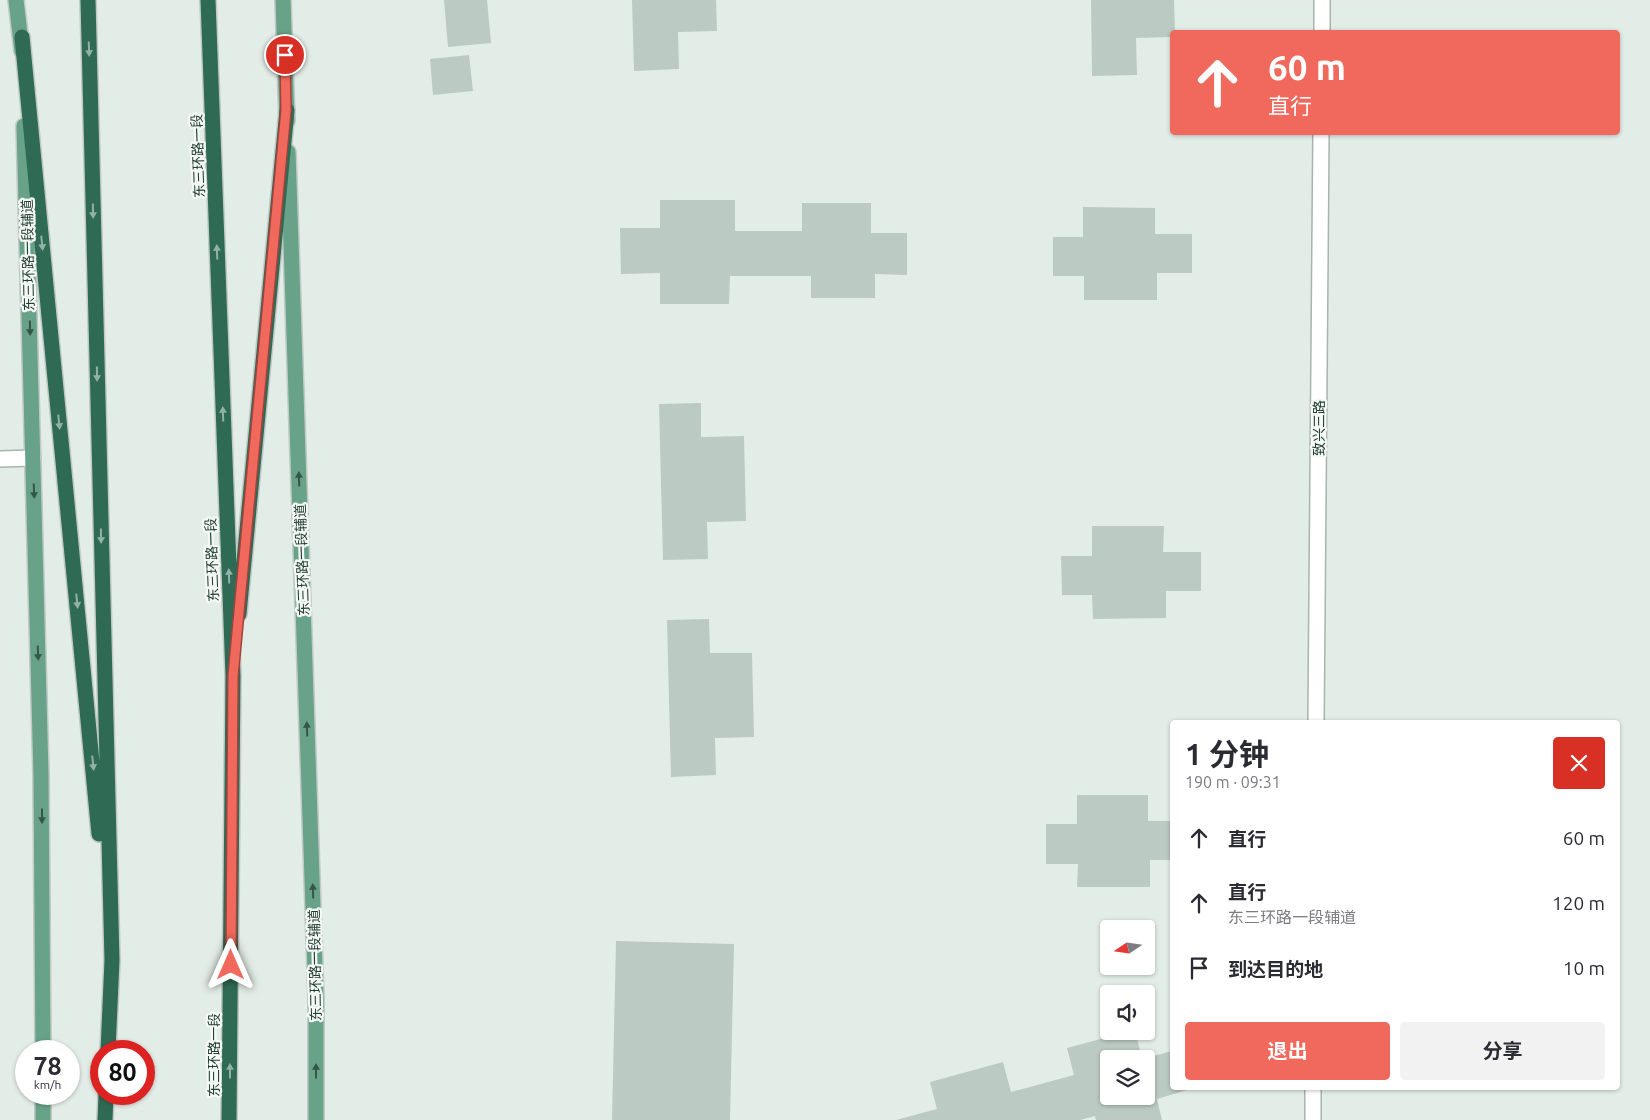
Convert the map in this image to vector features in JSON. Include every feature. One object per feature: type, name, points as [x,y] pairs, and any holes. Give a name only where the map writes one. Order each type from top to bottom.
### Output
[{"type":"highway","points":[[88,0],[112,960],[108,1040]]},
{"type":"highway","name":"东三环路一段","points":[[208,0],[233,676],[230,1120]]},
{"type":"highway","points":[[22,37],[112,960]]},
{"type":"highway","points":[[233,676],[286,110]]},
{"type":"highway","points":[[105,1120],[106,1105]]},
{"type":"main road","name":"东三环路一段辅道","points":[[16,0],[22,37],[33,458],[41,775],[43,1040]]},
{"type":"main road","name":"东三环路一段辅道","points":[[283,0],[316,989],[316,1120]]},
{"type":"main road","points":[[43,1105],[43,1120]]},
{"type":"street","points":[[1322,0],[1322,30]]},
{"type":"street","name":"致兴三路","points":[[1316,720],[1321,135]]},
{"type":"street","points":[[0,459],[33,458]]},
{"type":"street","points":[[1313,1090],[1313,1120]]},
{"type":"building","points":[[444,0],[487,0],[491,43],[448,47]]},
{"type":"building","points":[[632,0],[716,0],[717,31],[678,32],[679,69],[634,71]]},
{"type":"building","points":[[1091,0],[1174,0],[1175,30],[1170,30],[1170,37],[1136,38],[1137,75],[1092,76]]},
{"type":"building","points":[[469,55],[473,91],[433,95],[430,59]]},
{"type":"building","points":[[660,200],[735,200],[735,231],[802,231],[802,203],[871,203],[871,233],[907,233],[907,275],[875,274],[875,298],[811,298],[811,276],[730,276],[729,304],[660,304],[660,273],[621,274],[620,228],[660,228]]},
{"type":"building","points":[[1083,207],[1155,208],[1155,234],[1192,234],[1192,273],[1157,273],[1157,300],[1084,300],[1084,276],[1053,276],[1053,237],[1083,237]]},
{"type":"building","points":[[701,403],[701,437],[744,436],[746,521],[707,522],[708,559],[663,560],[659,404]]},
{"type":"building","points":[[1092,526],[1164,526],[1163,552],[1201,552],[1201,591],[1166,591],[1166,618],[1093,619],[1092,595],[1062,595],[1061,556],[1092,556]]},
{"type":"building","points":[[709,619],[710,653],[752,653],[754,737],[715,738],[716,775],[671,777],[667,620]]},
{"type":"building","points":[[1077,795],[1148,795],[1148,821],[1170,821],[1170,860],[1150,860],[1150,887],[1077,887],[1078,864],[1046,864],[1046,824],[1077,824]]},
{"type":"building","points":[[616,941],[734,944],[730,1120],[612,1120]]},
{"type":"building","points":[[1100,1039],[1137,1040],[1140,1050],[1100,1050],[1100,1105],[1155,1105],[1155,1056],[1170,1052],[1170,1090],[1187,1090],[1157,1099],[1162,1120],[1096,1120],[1095,1116],[1080,1120],[896,1120],[937,1109],[930,1082],[1003,1062],[1011,1092],[1074,1075],[1067,1048]]},
{"type":"route","points":[[231,965],[233,676],[286,110],[285,55]]}]
